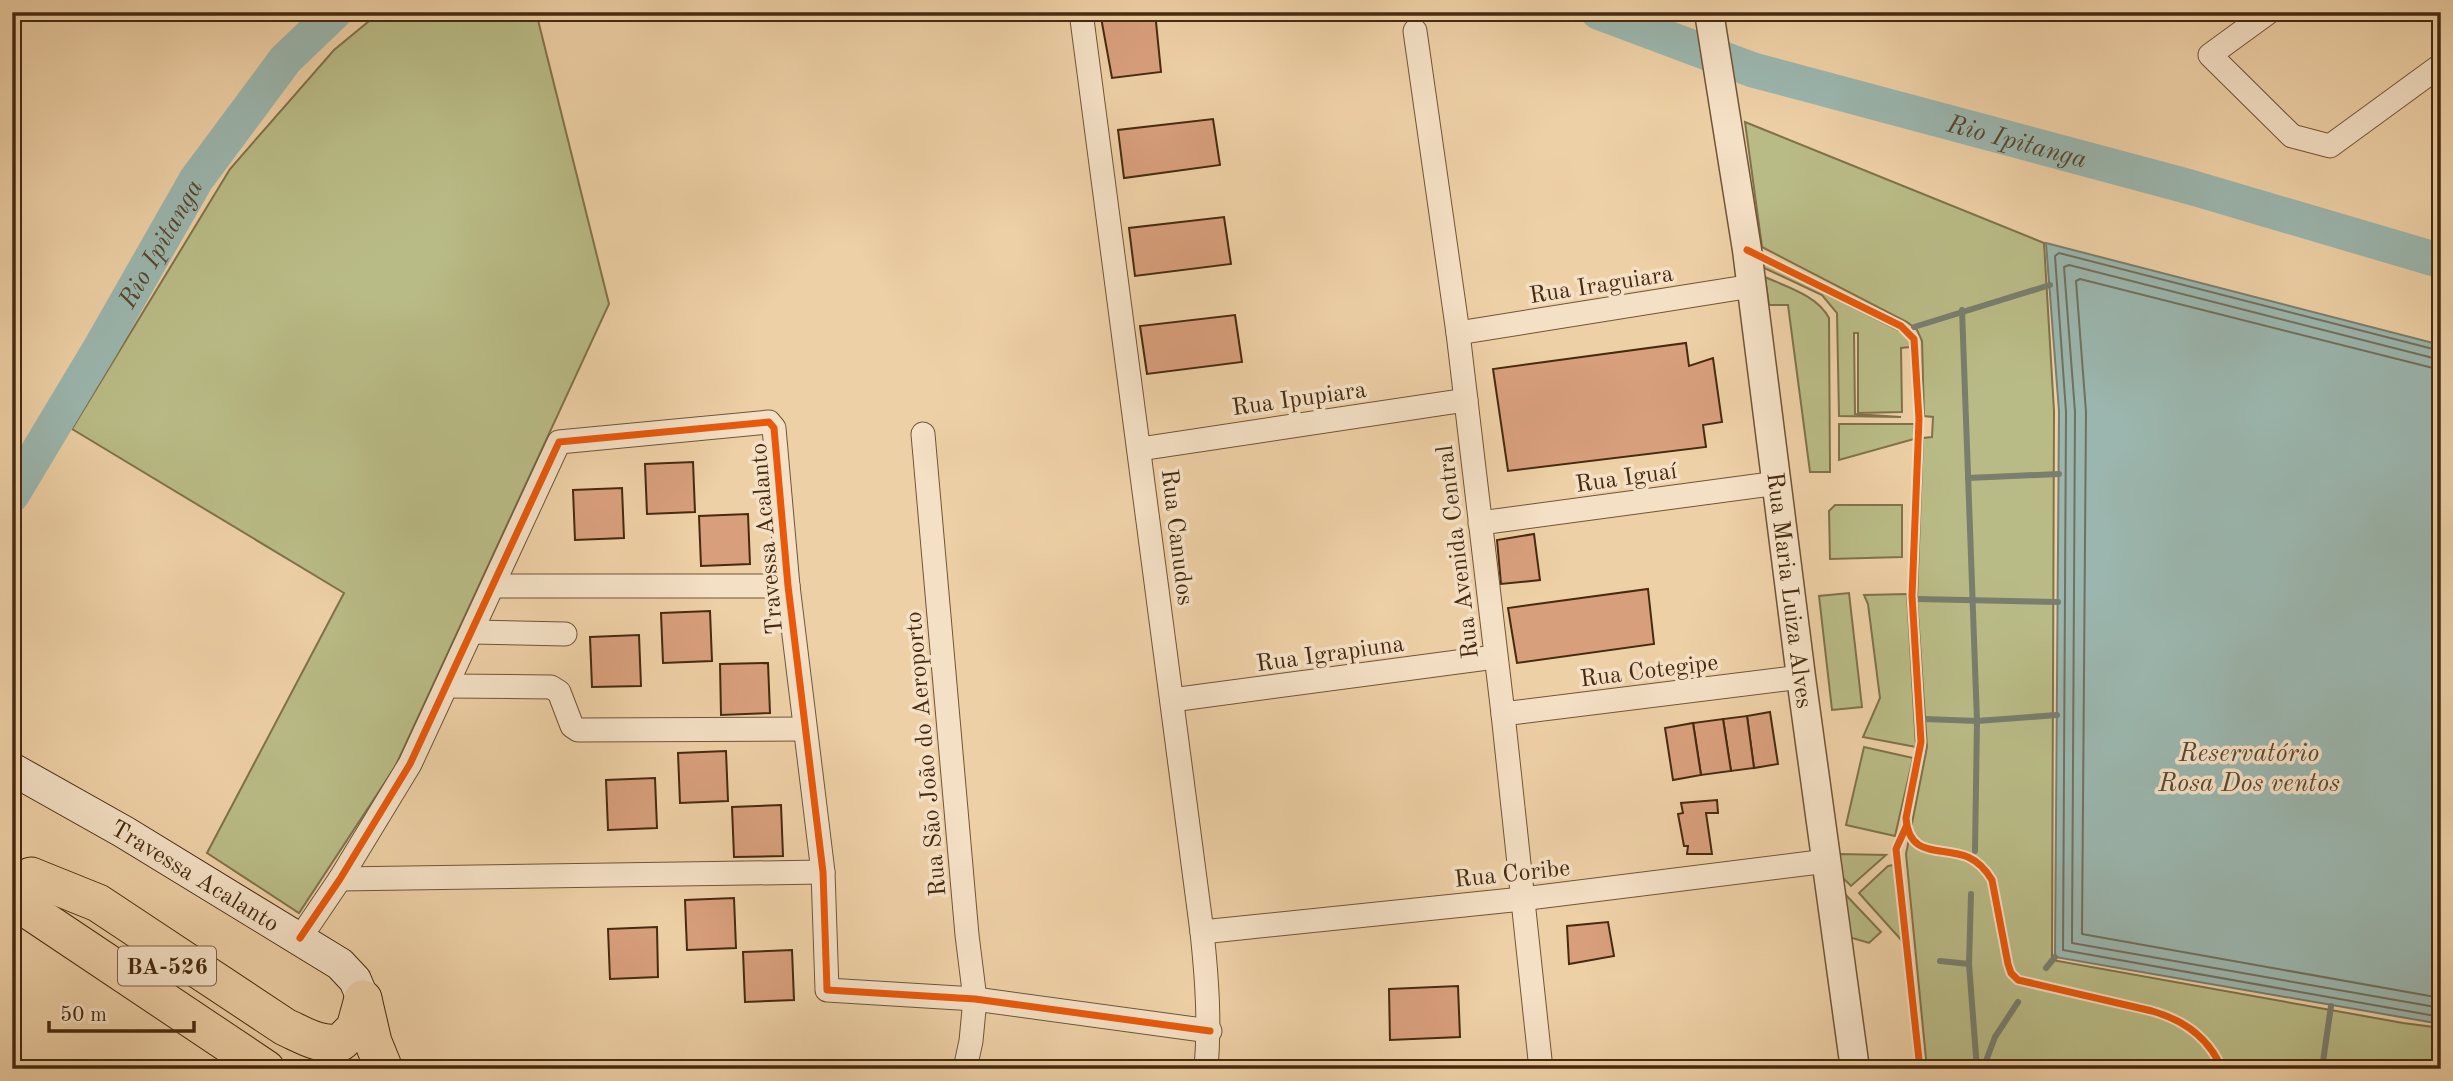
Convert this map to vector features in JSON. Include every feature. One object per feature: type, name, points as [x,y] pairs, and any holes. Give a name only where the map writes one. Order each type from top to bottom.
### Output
[{"type":"highway","points":[[19,879],[98,903],[285,1027],[310,1038],[325,1043],[341,1042],[355,1028],[363,999]]},
{"type":"highway","name":"BA-526","points":[[19,879],[266,1069]]},
{"type":"highway","name":"BA-526","points":[[19,879],[321,1069]]},
{"type":"highway","points":[[363,999],[373,1042],[384,1069]]},
{"type":"main road","name":"Travessa Acalanto","points":[[12,769],[124,832],[300,938],[349,971],[363,999]]},
{"type":"street","name":"Rua Canudos","points":[[1081,12],[1209,990],[1210,1031],[1206,1069]]},
{"type":"street","name":"Rua Maria Luiza Alves","points":[[1709,12],[1752,286],[1801,677],[1855,1069]]},
{"type":"street","points":[[2269,12],[2210,55],[2292,136],[2330,146],[2441,65]]},
{"type":"street","name":"Rua Avenida Central","points":[[1415,31],[1458,333],[1541,1069]]},
{"type":"street","name":"Rua Iraguiara","points":[[1458,333],[1752,286]]},
{"type":"street","name":"Rua Ipupiara","points":[[1140,449],[1466,400]]},
{"type":"street","name":"Travessa Acalanto","points":[[300,938],[340,879],[410,764],[559,442],[769,422],[774,428],[788,586],[822,872],[827,989],[975,999]]},
{"type":"street","name":"Rua São João do Aeroporto","points":[[923,434],[967,935],[975,999],[965,1069]]},
{"type":"street","name":"Rua Iguaí","points":[[1480,523],[1778,483]]},
{"type":"street","name":"Travessa Acalanto","points":[[494,586],[788,586]]},
{"type":"street","points":[[472,632],[565,634]]},
{"type":"street","name":"Rua Igrapiuna","points":[[1172,700],[1495,657]]},
{"type":"street","name":"Rua Cotegipe","points":[[1503,714],[1801,677]]},
{"type":"street","points":[[448,685],[551,687],[559,692],[572,726],[578,730],[805,729]]},
{"type":"street","name":"Rua Coribe","points":[[1202,932],[1522,899],[1827,861]]},
{"type":"street","points":[[340,879],[822,872]]},
{"type":"street","points":[[975,999],[1210,1031]]},
{"type":"green space","points":[[380,12],[536,12],[609,304],[395,767],[299,913],[207,853],[344,593],[72,429],[230,169],[334,50]]},
{"type":"green space","points":[[1745,122],[2044,243],[2054,411],[2052,960],[2441,1028],[2441,1069],[1927,1069],[1906,854],[1927,747],[1917,599],[1923,438],[1932,437],[1933,417],[1924,416],[1922,341],[1917,330],[1907,322],[1762,247]]},
{"type":"green space","points":[[1761,261],[1906,334],[1910,347],[1901,348],[1902,412],[1858,413],[1858,333],[1854,333],[1855,414],[1901,417],[1839,416],[1837,313],[1822,295],[1762,267]]},
{"type":"green space","points":[[1765,277],[1810,298],[1829,318],[1830,472],[1810,472],[1788,305],[1769,305]]},
{"type":"green space","points":[[1839,424],[1914,424],[1914,439],[1839,460]]},
{"type":"green space","points":[[1835,505],[1902,505],[1902,557],[1830,559],[1829,511]]},
{"type":"green space","points":[[1849,593],[1862,707],[1832,710],[1819,596]]},
{"type":"green space","points":[[1907,594],[1916,747],[1863,737],[1880,698],[1868,604],[1864,595]]},
{"type":"green space","points":[[1864,747],[1913,758],[1895,836],[1846,825]]},
{"type":"green space","points":[[1839,854],[1886,855],[1851,886],[1841,876]]},
{"type":"green space","points":[[1894,865],[1903,942],[1859,893],[1888,866]]},
{"type":"green space","points":[[1844,893],[1881,932],[1869,943],[1849,937]]},
{"type":"water","name":"Reservatório Rosa Dos ventos","points":[[2046,243],[2441,345],[2441,1024],[2055,957],[2059,411]]},
{"type":"building","points":[[1100,12],[1155,12],[1161,72],[1112,78]]},
{"type":"building","points":[[1213,119],[1220,165],[1124,178],[1118,130]]},
{"type":"building","points":[[1224,217],[1231,264],[1135,276],[1129,228]]},
{"type":"building","points":[[1235,315],[1242,362],[1147,374],[1140,326]]},
{"type":"building","points":[[1686,343],[1689,366],[1713,358],[1722,422],[1703,425],[1706,447],[1508,471],[1493,369]]},
{"type":"building","points":[[693,462],[695,512],[647,514],[645,464]]},
{"type":"building","points":[[622,488],[624,538],[575,540],[573,490]]},
{"type":"building","points":[[748,514],[750,564],[701,566],[699,516]]},
{"type":"building","points":[[1534,534],[1540,580],[1501,584],[1497,540]]},
{"type":"building","points":[[1648,589],[1654,644],[1517,663],[1508,608]]},
{"type":"building","points":[[710,611],[712,661],[663,663],[661,613]]},
{"type":"building","points":[[639,635],[641,686],[592,687],[590,637]]},
{"type":"building","points":[[768,663],[770,713],[721,715],[720,664]]},
{"type":"building","points":[[1770,712],[1778,764],[1754,768],[1747,716]]},
{"type":"building","points":[[1747,716],[1754,768],[1731,771],[1723,719]]},
{"type":"building","points":[[1723,719],[1731,771],[1701,775],[1693,723]]},
{"type":"building","points":[[1693,723],[1701,775],[1673,780],[1665,728]]},
{"type":"building","points":[[726,751],[728,801],[680,803],[678,753]]},
{"type":"building","points":[[655,778],[657,828],[608,830],[606,780]]},
{"type":"building","points":[[1717,800],[1718,813],[1706,813],[1712,854],[1687,854],[1688,846],[1684,846],[1678,814],[1683,813],[1681,803]]},
{"type":"building","points":[[781,805],[783,856],[734,857],[732,807]]},
{"type":"building","points":[[734,898],[736,948],[687,950],[685,900]]},
{"type":"building","points":[[1608,922],[1614,956],[1569,964],[1567,926]]},
{"type":"building","points":[[657,927],[658,977],[610,979],[608,929]]},
{"type":"building","points":[[792,950],[794,1000],[745,1002],[743,952]]},
{"type":"building","points":[[1458,986],[1460,1037],[1390,1040],[1389,989]]},
{"type":"waterway","name":"Rio Ipitanga","points":[[12,495],[196,180],[285,60],[335,12]]},
{"type":"waterway","name":"Rio Ipitanga","points":[[1598,12],[1753,70],[2190,187],[2441,261]]},
{"type":"waterway","points":[[1914,327],[2050,285]]},
{"type":"waterway","points":[[1962,310],[1977,721],[1975,851]]},
{"type":"waterway","points":[[1968,478],[2059,474]]},
{"type":"waterway","points":[[1917,599],[2058,602]]},
{"type":"waterway","points":[[1925,719],[1977,721],[2057,715]]},
{"type":"waterway","points":[[1971,894],[1969,964],[1977,1069]]},
{"type":"waterway","points":[[2046,968],[2055,957]]},
{"type":"waterway","points":[[1940,961],[1969,964]]},
{"type":"waterway","points":[[1983,1069],[1995,1037],[2018,1002]]},
{"type":"waterway","points":[[2322,1069],[2331,1006]]},
{"type":"cycle path","points":[[1747,250],[1901,326],[1914,339],[1919,419],[1912,596],[1921,742],[1906,818],[1913,840],[1928,849],[1968,857],[1987,873],[1992,880],[2008,964],[2011,973],[2018,980],[2164,1015],[2185,1025],[2203,1039],[2222,1069]]},
{"type":"cycle path","points":[[300,938],[340,879],[410,764],[559,442],[769,422],[774,428],[788,586],[823,872],[827,990],[975,999],[1210,1031]]},
{"type":"cycle path","points":[[1906,827],[1896,849],[1920,1069]]}]
